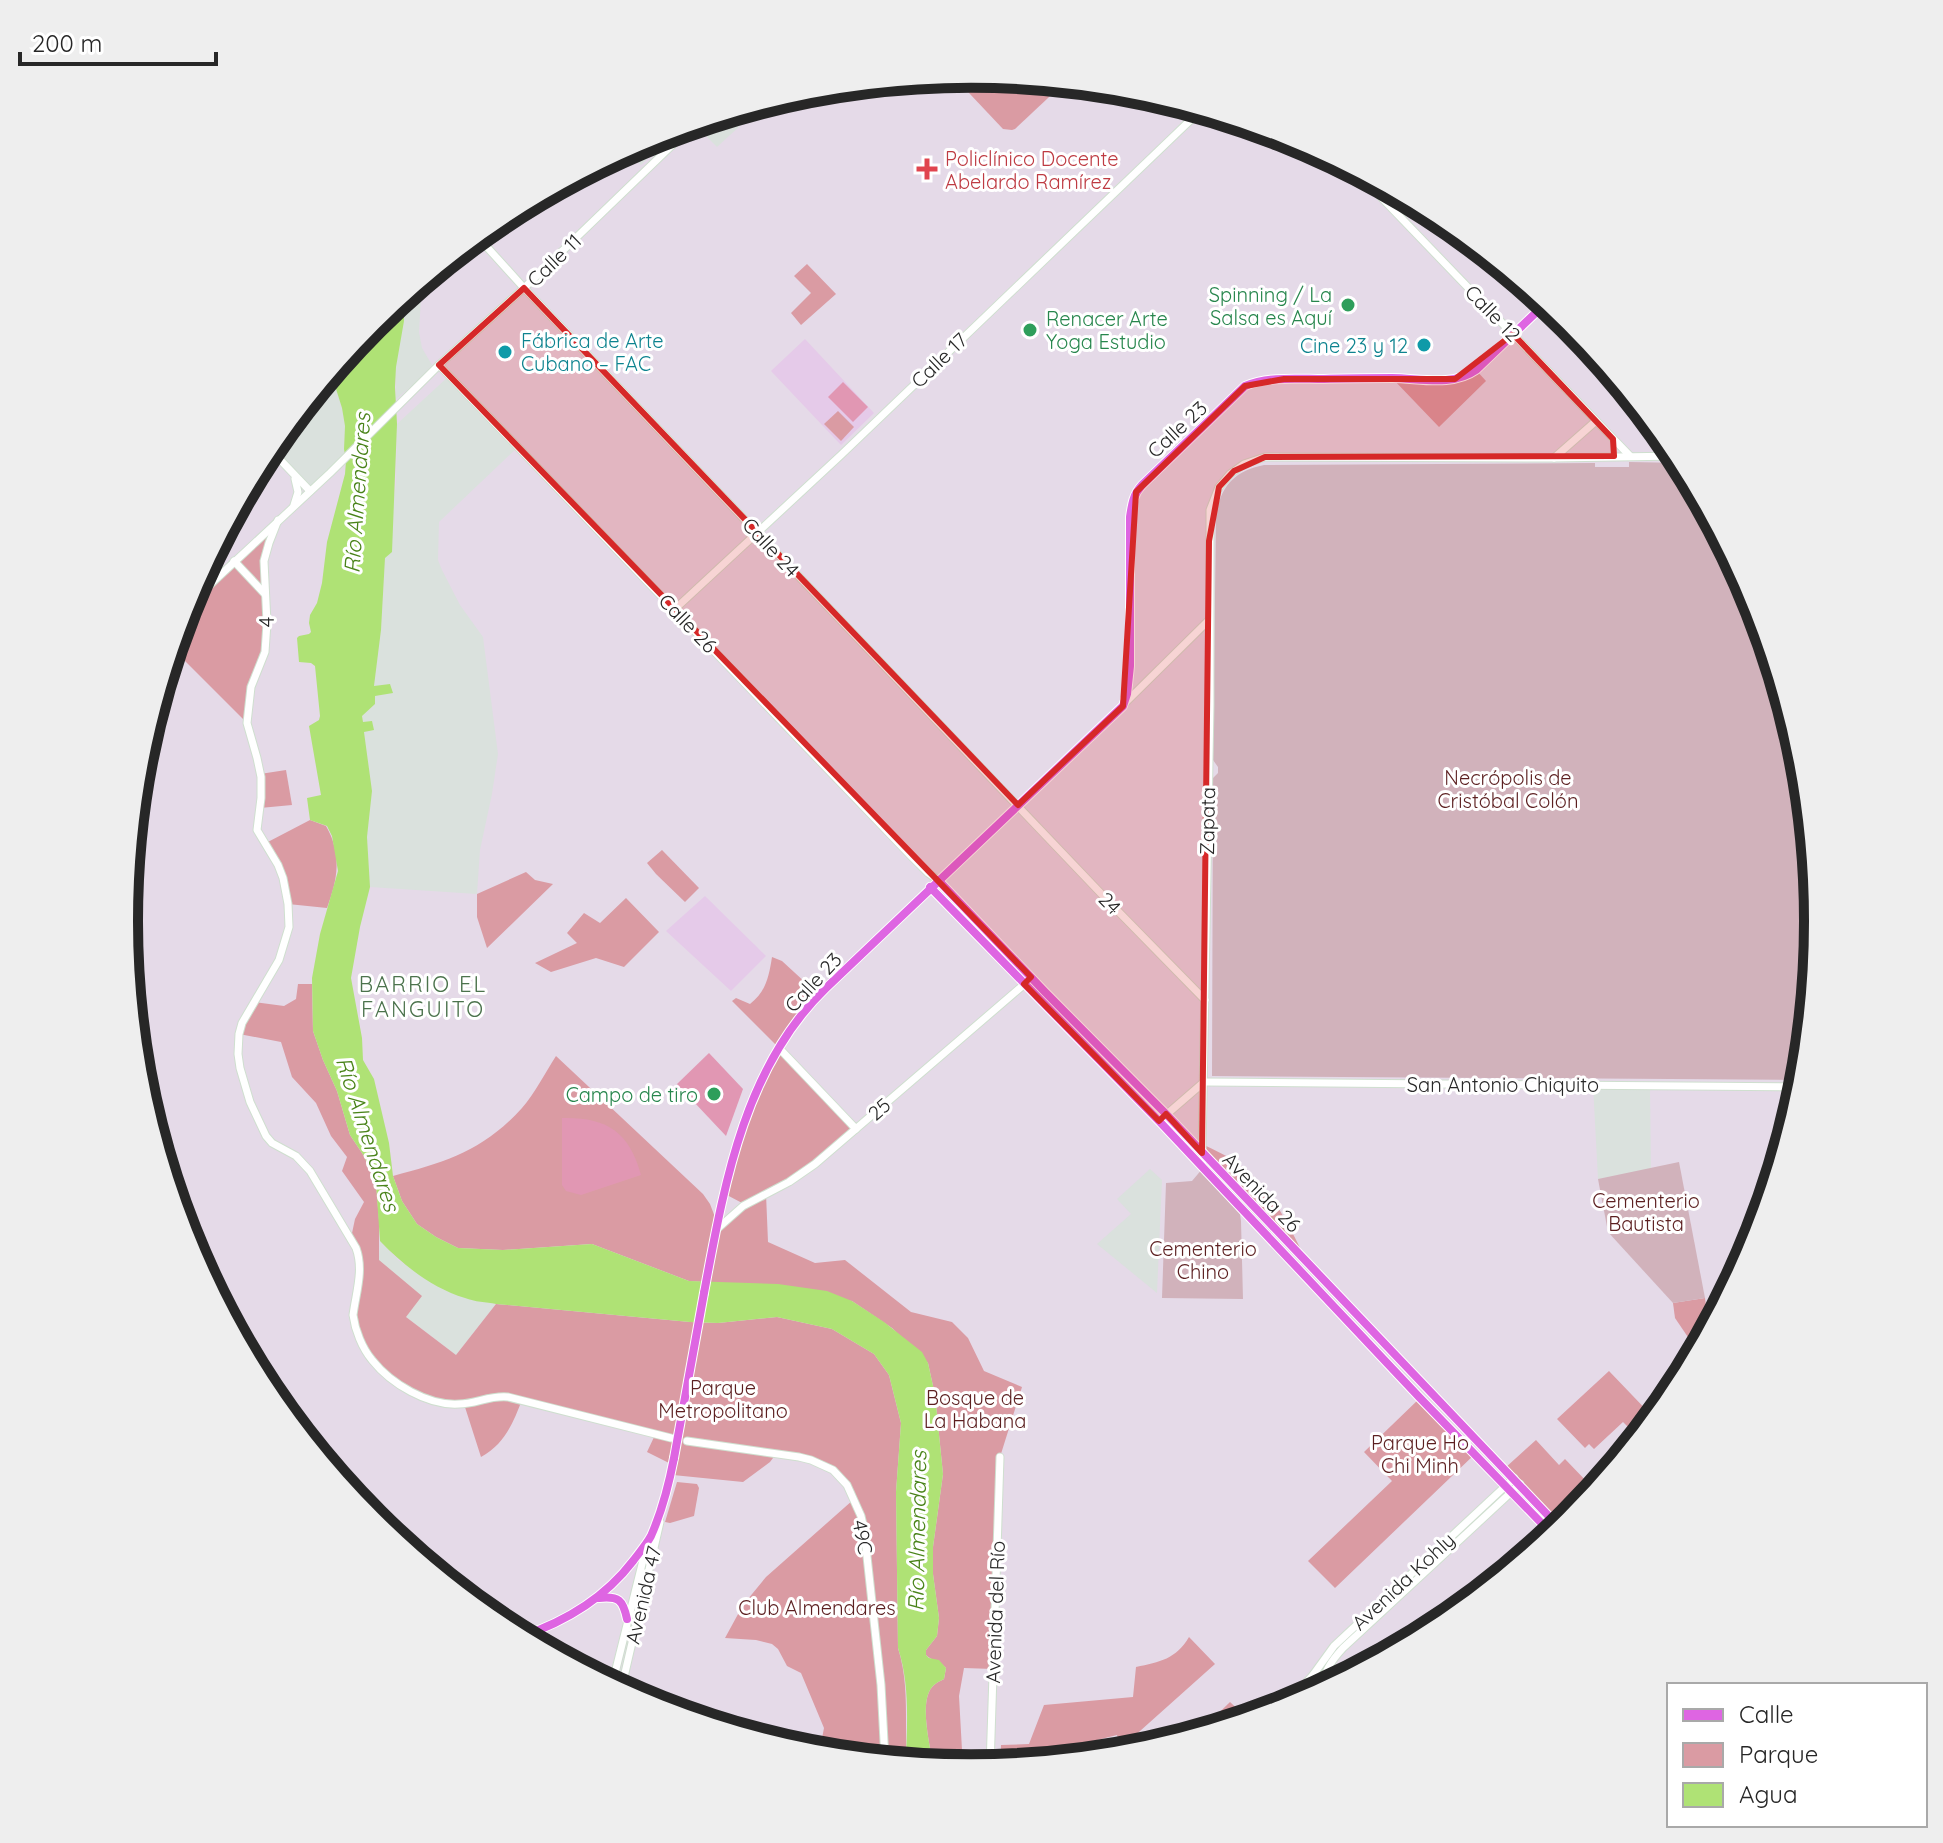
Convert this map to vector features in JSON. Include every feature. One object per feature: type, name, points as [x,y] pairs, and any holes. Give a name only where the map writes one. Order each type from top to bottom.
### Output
[{"type":"main road","name":"Calle 23","points":[[535,1631],[558,1622],[599,1598],[648,1541],[664,1500],[674,1458],[712,1249],[736,1146],[762,1078],[779,1048],[819,995],[1123,706],[1130,666],[1130,517],[1136,492],[1245,386],[1284,379],[1455,379],[1468,376],[1538,311]]},
{"type":"main road","name":"Avenida 26","points":[[938,880],[1028,981],[1162,1118],[1202,1153],[1552,1519]]},
{"type":"main road","points":[[930,887],[1003,963],[1028,981]]},
{"type":"main road","points":[[969,928],[988,933]]},
{"type":"main road","name":"Avenida 26","points":[[1162,1118],[1203,1168],[1545,1526]]},
{"type":"main road","points":[[599,1598],[619,1600],[624,1604],[627,1619]]},
{"type":"street","name":"Calle 17","points":[[675,609],[758,534],[1193,118]]},
{"type":"street","name":"Calle 11","points":[[210,584],[674,143]]},
{"type":"street","name":"Calle 12","points":[[1379,195],[1630,456]]},
{"type":"street","points":[[485,245],[524,288]]},
{"type":"street","name":"Calle 24","points":[[524,288],[1018,805]]},
{"type":"street","name":"Calle 26","points":[[439,365],[910,855],[938,880]]},
{"type":"street","points":[[1554,458],[1596,421]]},
{"type":"street","points":[[1613,439],[1614,456]]},
{"type":"street","name":"Zapata","points":[[1203,1168],[1210,510],[1227,476],[1244,464],[1265,457],[1664,456]]},
{"type":"street","points":[[278,458],[310,491]]},
{"type":"street","points":[[292,473],[298,492],[294,505]]},
{"type":"street","name":"4","points":[[278,520],[264,561],[265,652],[251,687],[247,723],[261,777],[257,830],[283,878],[289,927],[279,960],[242,1023],[239,1034],[240,1068],[250,1102],[272,1143],[296,1156],[310,1171],[356,1248],[360,1270],[353,1315],[367,1353],[387,1375],[438,1402],[459,1404],[508,1397],[671,1438]]},
{"type":"street","points":[[234,561],[265,594]]},
{"type":"street","points":[[1123,706],[1210,619]]},
{"type":"street","name":"24","points":[[1018,805],[1205,1000]]},
{"type":"street","name":"25","points":[[717,1229],[743,1206],[805,1171],[1028,981]]},
{"type":"street","points":[[779,1048],[856,1129]]},
{"type":"street","points":[[1162,1118],[1204,1082]]},
{"type":"street","name":"San Antonio Chiquito","points":[[1204,1082],[1788,1087]]},
{"type":"street","name":"49C","points":[[687,1441],[811,1460],[833,1470],[847,1485],[864,1529],[881,1685],[884,1750]]},
{"type":"street","name":"Avenida del Río","points":[[990,1754],[1000,1457]]},
{"type":"street","name":"Avenida Kohly","points":[[1324,1676],[1330,1662],[1343,1648],[1517,1481]]},
{"type":"street","name":"Avenida Kohly","points":[[1312,1682],[1313,1675],[1341,1638],[1509,1489]]},
{"type":"street","name":"Avenida 47","points":[[624,1679],[664,1500]]},
{"type":"street","name":"Avenida 47","points":[[614,1674],[648,1541]]},
{"type":"street","points":[[1304,1686],[1313,1675]]},
{"type":"highlighted area","points":[[524,288],[1018,805],[1123,706],[1136,492],[1245,386],[1284,379],[1455,379],[1513,334],[1613,439],[1614,456],[1265,457],[1234,471],[1219,487],[1209,541],[1202,1153],[1166,1114],[1159,1121],[1024,984],[1031,977],[439,365]]},
{"type":"shaded area","points":[[748,118],[717,147],[703,133]]},
{"type":"shaded area","points":[[656,150],[641,165],[635,159]]},
{"type":"shaded area","points":[[421,296],[419,332],[422,348],[432,365],[396,399],[402,313]]},
{"type":"shaded area","points":[[805,339],[874,413],[841,445],[771,371]]},
{"type":"shaded area","points":[[450,375],[518,447],[439,522],[438,560],[460,605],[483,637],[498,754],[480,850],[477,894],[370,887],[367,837],[372,791],[364,732],[374,729],[363,722],[362,716],[375,704],[375,696],[383,695],[374,687],[385,558],[396,484],[397,424]]},
{"type":"shaded area","points":[[843,382],[868,407],[853,422],[828,397]]},
{"type":"shaded area","points":[[335,384],[345,426],[346,461],[310,491],[278,458]]},
{"type":"shaded area","points":[[705,896],[766,956],[731,991],[666,931]]},
{"type":"shaded area","name":"Campo de tiro","points":[[709,1053],[743,1089],[726,1136],[677,1084]]},
{"type":"shaded area","points":[[1593,1085],[1650,1085],[1651,1169],[1598,1179]]},
{"type":"shaded area","points":[[562,1118],[591,1120],[614,1130],[630,1147],[641,1175],[581,1195],[566,1191],[562,1185]]},
{"type":"shaded area","points":[[1150,1169],[1162,1180],[1157,1293],[1097,1244],[1131,1214],[1117,1199]]},
{"type":"shaded area","points":[[380,1241],[398,1260],[432,1283],[465,1298],[496,1304],[456,1355],[406,1317],[379,1260]]},
{"type":"green space","points":[[965,88],[1054,93],[1015,129],[1003,129]]},
{"type":"green space","points":[[807,264],[836,294],[801,325],[791,313],[811,293],[794,276]]},
{"type":"green space","points":[[1476,370],[1486,381],[1439,427],[1392,378],[1455,379]]},
{"type":"green space","points":[[838,411],[854,427],[841,441],[824,424]]},
{"type":"green space","name":"Necrópolis de Cristóbal Colón","points":[[1629,462],[1668,463],[1719,553],[1742,603],[1777,706],[1798,813],[1805,922],[1798,1030],[1790,1080],[1212,1076],[1213,778],[1218,773],[1213,760],[1216,512],[1227,486],[1245,471],[1264,465],[1595,463],[1595,467],[1629,467]]},
{"type":"green space","points":[[278,520],[264,561],[265,652],[251,687],[247,723],[181,657],[209,585]]},
{"type":"green space","points":[[286,770],[292,805],[260,808],[260,774]]},
{"type":"green space","points":[[310,820],[326,826],[336,857],[336,877],[327,908],[288,904],[283,878],[264,844]]},
{"type":"green space","points":[[662,850],[699,888],[685,902],[647,863]]},
{"type":"green space","points":[[526,872],[535,880],[553,884],[487,948],[477,917],[477,894]]},
{"type":"green space","points":[[626,898],[659,932],[624,967],[596,958],[551,972],[535,963],[577,943],[567,933],[584,913],[600,923]]},
{"type":"green space","points":[[772,957],[782,961],[819,995],[779,1048],[732,1001],[736,998],[750,1004],[760,994],[770,971]]},
{"type":"green space","name":"Parque Metropolitano","points":[[298,984],[312,984],[313,1031],[337,1091],[350,1135],[364,1156],[376,1184],[379,1260],[422,1296],[406,1317],[456,1355],[496,1304],[690,1322],[718,1323],[777,1317],[832,1329],[874,1354],[889,1375],[901,1423],[896,1492],[898,1648],[905,1691],[907,1752],[821,1741],[824,1728],[801,1673],[787,1666],[772,1644],[725,1638],[743,1605],[766,1577],[853,1500],[841,1477],[811,1460],[776,1454],[743,1482],[673,1475],[675,1466],[647,1452],[655,1435],[522,1400],[502,1439],[481,1457],[464,1404],[418,1394],[372,1360],[354,1322],[360,1270],[351,1238],[355,1219],[364,1202],[342,1171],[347,1157],[331,1136],[316,1103],[292,1077],[281,1042],[239,1034],[254,1002],[284,1006],[296,999]]},
{"type":"green space","name":"Bosque de La Habana","points":[[779,1048],[856,1129],[815,1164],[766,1194],[768,1242],[815,1263],[845,1260],[911,1312],[952,1322],[968,1338],[984,1371],[1022,1387],[1000,1457],[993,1669],[964,1668],[959,1696],[962,1755],[931,1754],[926,1718],[929,1692],[944,1679],[946,1668],[926,1655],[926,1650],[937,1636],[939,1618],[933,1547],[943,1474],[935,1395],[928,1363],[892,1328],[852,1301],[689,1281],[592,1244],[503,1250],[458,1248],[417,1224],[402,1201],[393,1176],[447,1160],[493,1135],[527,1102],[556,1056],[703,1194],[718,1225],[744,1204],[725,1194],[736,1146]]},
{"type":"green space","points":[[1202,1144],[1236,1162],[1262,1185],[1287,1222],[1307,1262],[1202,1153]]},
{"type":"green space","name":"Cementerio Bautista","points":[[1679,1162],[1705,1298],[1673,1303],[1608,1232],[1598,1179]]},
{"type":"green space","name":"Cementerio Chino","points":[[1203,1168],[1239,1207],[1243,1299],[1162,1298],[1166,1183],[1192,1181]]},
{"type":"green space","points":[[1705,1298],[1707,1313],[1691,1342],[1675,1318],[1673,1303]]},
{"type":"green space","points":[[1609,1371],[1647,1410],[1632,1431],[1623,1422],[1594,1449],[1589,1444],[1585,1448],[1557,1419]]},
{"type":"green space","name":"Parque Ho Chi Minh","points":[[1420,1398],[1475,1454],[1335,1588],[1308,1561],[1392,1481],[1364,1452]]},
{"type":"green space","points":[[1536,1440],[1559,1465],[1565,1459],[1587,1482],[1553,1519],[1505,1468]]},
{"type":"green space","points":[[677,1482],[697,1484],[699,1488],[694,1516],[665,1522]]},
{"type":"green space","points":[[1189,1637],[1215,1664],[1130,1740],[1119,1742],[1117,1735],[1056,1750],[1001,1754],[1001,1745],[1029,1744],[1044,1705],[1133,1697],[1136,1667],[1167,1658]]},
{"type":"green space","points":[[1230,1702],[1239,1711],[1239,1711],[1212,1719]]},
{"type":"water","name":"Río Almendares","points":[[404,312],[395,387],[397,424],[392,552],[385,558],[374,686],[390,684],[393,693],[375,696],[375,704],[362,716],[363,722],[372,721],[374,730],[364,732],[372,791],[367,837],[370,887],[351,978],[363,1060],[374,1079],[389,1143],[393,1176],[402,1201],[417,1224],[458,1248],[503,1250],[592,1244],[689,1281],[778,1284],[827,1291],[852,1301],[922,1352],[928,1363],[935,1395],[943,1474],[933,1547],[939,1618],[937,1636],[926,1650],[926,1655],[939,1660],[946,1668],[944,1679],[932,1687],[927,1699],[931,1754],[906,1752],[906,1690],[898,1648],[896,1492],[901,1423],[889,1375],[874,1354],[832,1329],[777,1317],[718,1323],[690,1322],[473,1300],[430,1282],[380,1241],[376,1184],[364,1156],[350,1135],[337,1091],[313,1031],[312,978],[320,934],[338,871],[332,836],[327,826],[310,820],[307,798],[321,795],[309,726],[320,716],[315,666],[299,662],[297,638],[311,632],[310,615],[322,583],[327,542],[345,474],[342,408],[335,384]]},
{"type":"place","name":"Policlínico Docente Abelardo Ramírez","points":[[927,169]]},
{"type":"place","name":"Spinning / La Salsa es Aquí","points":[[1348,305]]},
{"type":"place","name":"Renacer Arte Yoga Estudio","points":[[1030,330]]},
{"type":"place","name":"Cine 23 y 12","points":[[1424,345]]},
{"type":"place","name":"Fábrica de Arte Cubano – FAC","points":[[505,352]]},
{"type":"place","name":"Campo de tiro","points":[[714,1094]]},
{"type":"district","name":"BARRIO EL FANGUITO","points":[[423,996]]},
{"type":"park label","name":"Club Almendares","points":[[817,1607]]}]
